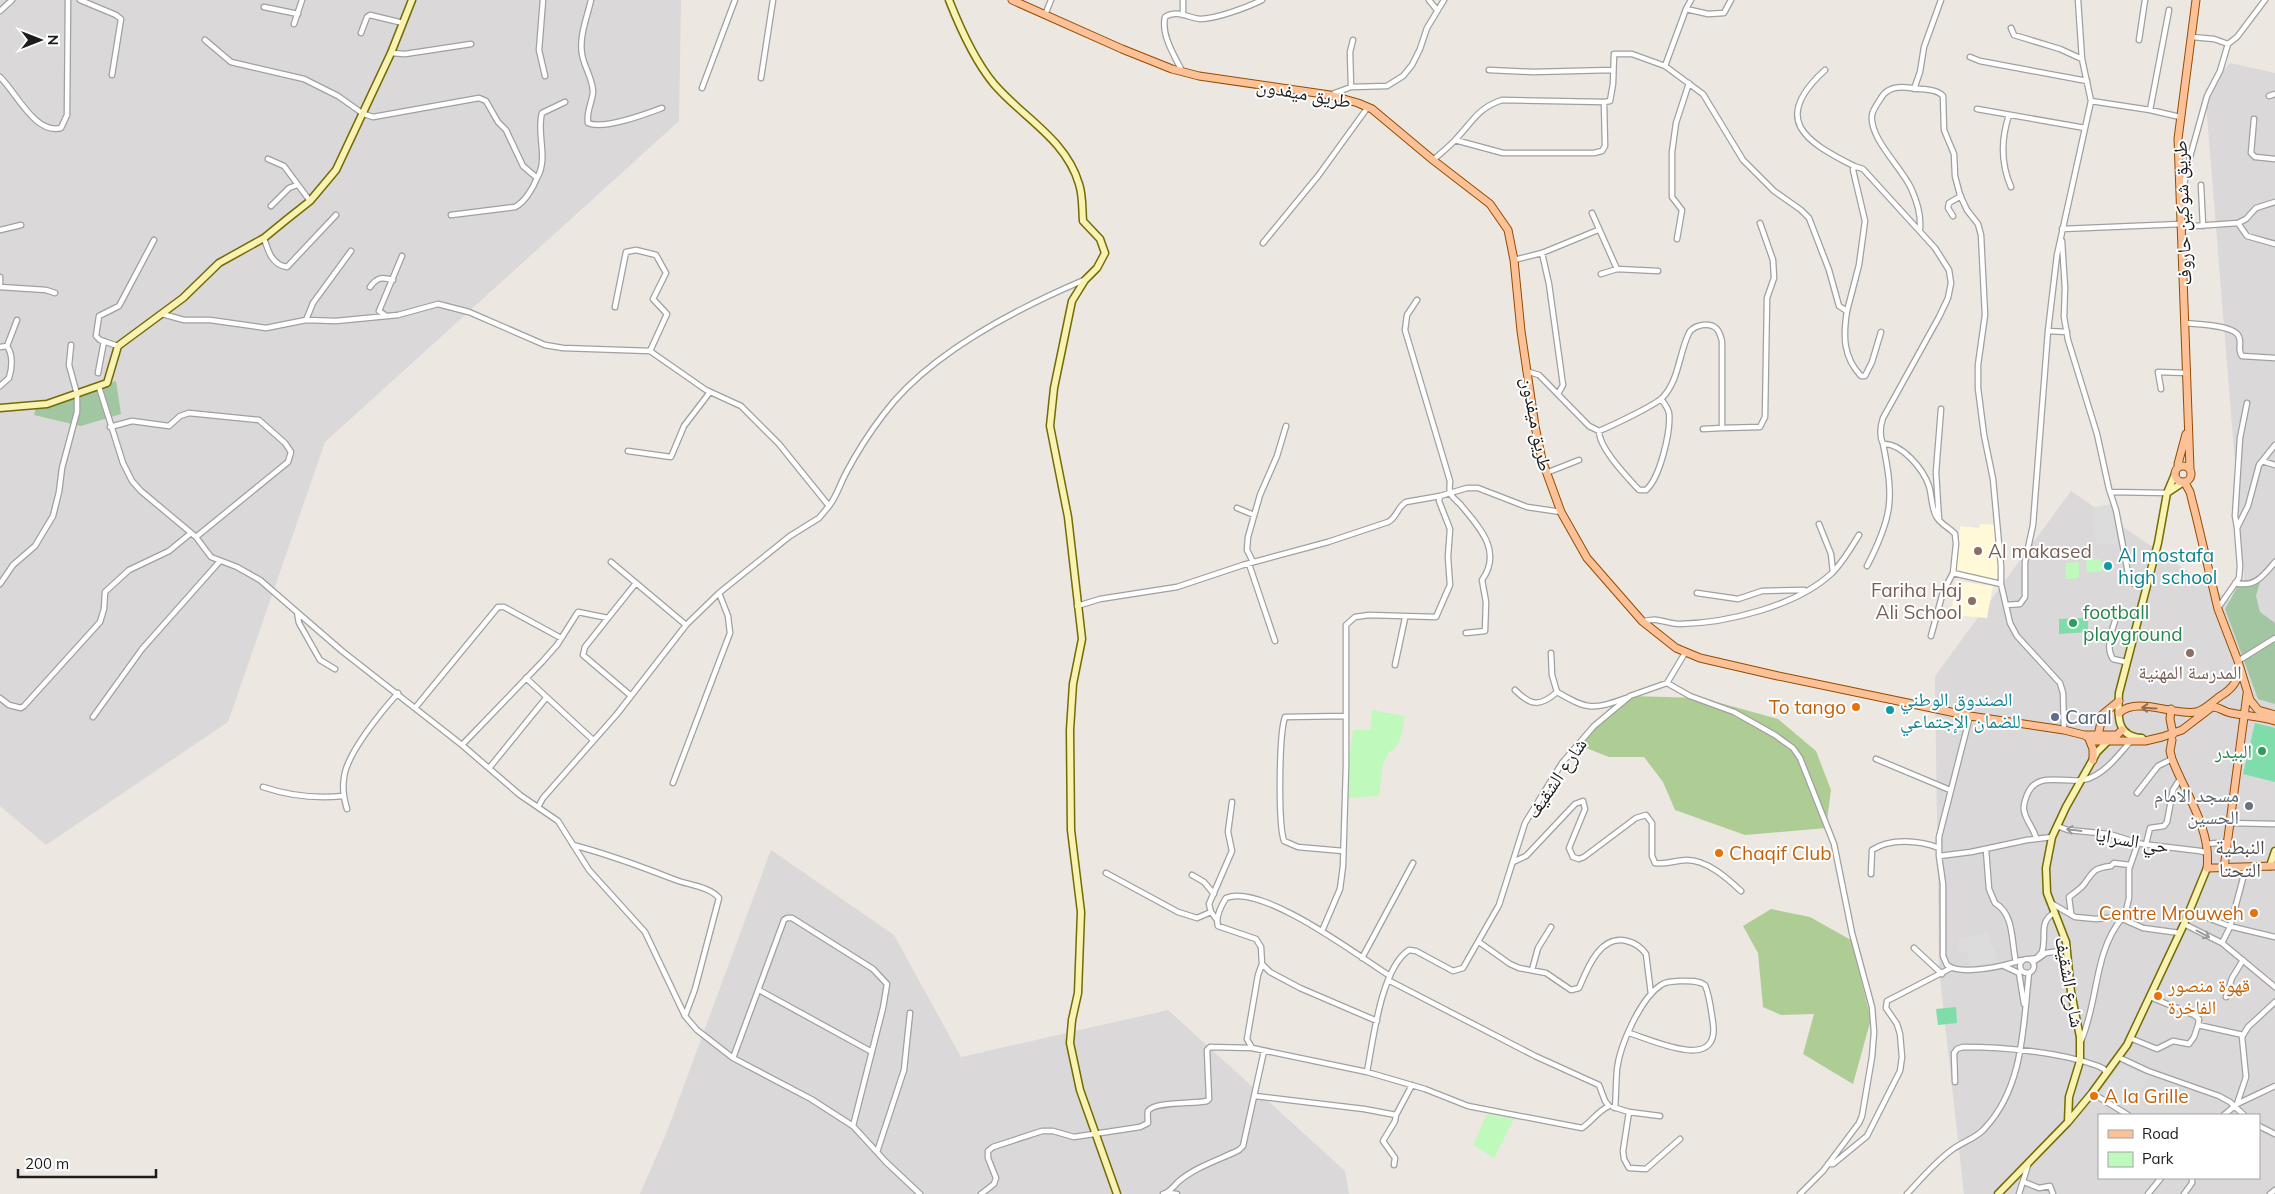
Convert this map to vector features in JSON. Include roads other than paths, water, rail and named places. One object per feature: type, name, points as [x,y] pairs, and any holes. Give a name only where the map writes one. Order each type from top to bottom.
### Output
[{"type":"main road","name":"طريق ميفدون","points":[[1012,0],[1122,49],[1182,71],[1217,79],[1330,95],[1368,107],[1473,190],[1496,211],[1508,230],[1514,260],[1526,371],[1535,426],[1546,473],[1561,512],[1587,558],[1642,621],[1666,642],[1685,653],[1778,676],[1970,716],[2064,730],[2086,737],[2094,742],[2150,740],[2172,737]]},
{"type":"main road","name":"طريق شوكين حاروف","points":[[2190,469],[2178,138],[2196,0]]},
{"type":"main road","name":"طريق شوكين حاروف","points":[[2179,467],[2178,464],[2188,426]]},
{"type":"main road","points":[[2196,516],[2190,469],[2185,466],[2179,467],[2175,474],[2177,479],[2190,492],[2218,609],[2247,690],[2254,707],[2275,715]]},
{"type":"main road","points":[[2183,483],[2191,477]]},
{"type":"main road","points":[[2232,688],[2237,678],[2238,661]]},
{"type":"main road","points":[[2098,735],[2105,712],[2119,699],[2132,707],[2172,709],[2187,712],[2201,710],[2232,688],[2238,686],[2247,690]]},
{"type":"main road","points":[[2224,868],[2247,690]]},
{"type":"main road","points":[[2222,708],[2225,693]]},
{"type":"main road","points":[[2119,714],[2132,707]]},
{"type":"main road","points":[[2172,737],[2212,707],[2222,708],[2234,713],[2245,710],[2275,721]]},
{"type":"main road","points":[[2172,709],[2170,719],[2172,737],[2170,751],[2202,827],[2208,854],[2207,868],[2273,866]]},
{"type":"main road","points":[[2187,712],[2191,716],[2191,724]]},
{"type":"main road","points":[[2234,713],[2243,726]]},
{"type":"main road","points":[[2093,760],[2093,749],[2086,737],[2117,734],[2122,730]]},
{"type":"street","points":[[0,11],[12,0]]},
{"type":"street","points":[[0,77],[41,125],[51,130],[61,128],[67,115],[68,0]]},
{"type":"street","points":[[80,0],[116,15],[121,19],[112,75]]},
{"type":"street","points":[[294,24],[302,0]]},
{"type":"street","points":[[0,408],[47,404],[107,383],[118,346],[183,298],[219,263],[264,238],[310,201],[336,170],[391,53],[412,0]]},
{"type":"street","points":[[543,0],[539,50],[545,76]]},
{"type":"street","points":[[591,0],[581,38],[582,58],[593,92],[587,118],[588,123],[599,126],[610,124],[648,114],[662,108]]},
{"type":"street","points":[[702,88],[735,0]]},
{"type":"street","points":[[761,78],[773,0]]},
{"type":"street","points":[[949,0],[962,29],[993,83],[1043,129],[1058,147],[1074,172],[1082,196],[1083,221],[1100,239],[1105,253],[1097,268],[1085,280],[1072,301],[1054,388],[1050,426],[1068,517],[1082,639],[1073,684],[1069,768],[1070,830],[1081,912],[1078,993],[1072,1020],[1070,1043],[1075,1073],[1094,1133],[1117,1194]]},
{"type":"street","points":[[1045,15],[1051,0]]},
{"type":"street","points":[[1183,0],[1183,15]]},
{"type":"street","points":[[1182,71],[1168,42],[1164,21],[1168,15],[1183,15],[1200,19],[1212,17],[1262,0]]},
{"type":"street","points":[[1429,0],[1437,10]]},
{"type":"street","points":[[1330,95],[1351,87],[1387,86],[1403,76],[1416,57],[1427,28],[1444,0]]},
{"type":"street","points":[[1665,66],[1686,8],[1691,0]]},
{"type":"street","points":[[1686,8],[1708,14],[1720,14],[1728,9],[1731,0]]},
{"type":"street","points":[[1914,89],[1920,72],[1924,47],[1941,0]]},
{"type":"street","points":[[2006,605],[2020,604],[2025,597],[2025,562],[2033,525],[2048,331],[2061,232],[2091,101],[2082,59],[2078,0]]},
{"type":"street","points":[[2138,40],[2145,0]]},
{"type":"street","points":[[2180,202],[2207,96],[2220,71],[2228,44],[2237,37],[2265,0]]},
{"type":"street","points":[[264,7],[298,14]]},
{"type":"street","points":[[2150,110],[2169,10]]},
{"type":"street","points":[[361,33],[367,17],[370,15],[403,23]]},
{"type":"street","points":[[2011,28],[2014,35],[2060,49],[2082,59]]},
{"type":"street","points":[[2192,37],[2214,39],[2228,44]]},
{"type":"street","points":[[205,40],[232,62],[304,79],[347,101],[354,109],[373,117],[482,98],[508,133],[523,166],[537,178]]},
{"type":"street","points":[[1351,87],[1350,52],[1353,40]]},
{"type":"street","points":[[391,53],[405,54],[471,44]]},
{"type":"street","points":[[1434,160],[1483,109],[1502,100],[1604,102],[1610,100],[1614,54],[1620,52],[1632,54],[1665,66],[1698,89],[1710,104],[1743,160],[1774,191],[1809,218],[1825,257],[1839,306],[1847,311]]},
{"type":"street","points":[[1970,57],[1980,61],[2087,81]]},
{"type":"street","points":[[1489,70],[1533,72],[1612,70]]},
{"type":"street","points":[[1825,70],[1807,90],[1798,104],[1799,126],[1812,142],[1854,166],[1864,169],[1887,197],[1920,229],[1949,270],[1951,289],[1932,331],[1883,418],[1880,433],[1890,478],[1890,506],[1882,538],[1867,566]]},
{"type":"street","points":[[1677,240],[1682,210],[1672,198],[1672,152],[1677,117],[1689,83]]},
{"type":"street","points":[[1920,229],[1919,208],[1911,187],[1881,142],[1872,118],[1874,109],[1886,90],[1901,87],[1938,92],[1943,96],[1944,130],[1954,154],[1955,176],[1967,210],[1978,224],[1981,235],[1985,315],[1978,366],[1978,388],[1984,435],[1993,479],[2001,584],[2010,622],[2018,636],[2060,683],[2063,693],[2064,730]]},
{"type":"street","points":[[2269,96],[2275,94]]},
{"type":"street","points":[[2091,101],[2150,110],[2180,117]]},
{"type":"street","points":[[451,215],[520,205],[541,170],[543,160],[540,136],[542,113],[565,102]]},
{"type":"street","points":[[1455,140],[1503,153],[1594,153],[1602,151],[1605,146],[1604,102]]},
{"type":"street","points":[[1263,243],[1318,176],[1368,107]]},
{"type":"street","points":[[1977,109],[2085,128]]},
{"type":"street","points":[[2009,115],[2005,129],[2004,172],[2011,187]]},
{"type":"street","points":[[2254,118],[2252,153],[2255,157],[2275,159]]},
{"type":"street","points":[[268,159],[284,166],[310,201]]},
{"type":"street","points":[[1854,166],[1865,221],[1859,265],[1843,332],[1845,348],[1861,376],[1865,376],[1869,368],[1881,332]]},
{"type":"street","points":[[271,206],[289,188],[297,185]]},
{"type":"street","points":[[2201,186],[2203,226]]},
{"type":"street","points":[[1953,216],[1948,208],[1949,203],[1961,196]]},
{"type":"street","points":[[2061,232],[2238,224],[2246,219],[2256,208],[2275,202]]},
{"type":"street","points":[[1592,213],[1598,230],[1618,268]]},
{"type":"street","points":[[264,238],[275,262],[287,267],[336,215]]},
{"type":"street","points":[[1703,429],[1758,428],[1764,421],[1768,298],[1774,278],[1773,260],[1760,223]]},
{"type":"street","points":[[2238,224],[2247,236],[2275,244]]},
{"type":"street","points":[[0,230],[21,225]]},
{"type":"street","points":[[1514,260],[1542,253],[1598,230]]},
{"type":"street","points":[[2061,232],[2065,288],[2064,317],[2067,332],[2097,434],[2116,510],[2129,578],[2134,584],[2147,588]]},
{"type":"street","points":[[118,346],[96,336],[99,316],[119,306],[154,240]]},
{"type":"street","points":[[615,307],[626,252],[636,250],[656,255],[666,272],[653,299],[668,314],[650,351]]},
{"type":"street","points":[[306,320],[313,303],[351,251]]},
{"type":"street","points":[[1542,253],[1549,284],[1563,386],[1558,394]]},
{"type":"street","points":[[384,316],[379,311],[402,256]]},
{"type":"street","points":[[1601,274],[1618,268],[1658,271]]},
{"type":"street","points":[[0,277],[0,285],[38,289],[55,293]]},
{"type":"street","points":[[370,287],[375,279],[380,277],[393,280]]},
{"type":"street","points":[[538,807],[543,798],[586,752],[593,740],[617,714],[686,625],[719,593],[784,541],[819,518],[829,506],[852,462],[883,415],[903,392],[930,368],[1003,318],[1051,294],[1085,280]]},
{"type":"street","points":[[1417,300],[1407,315],[1405,330],[1450,481],[1450,493],[1483,535],[1489,548],[1491,560],[1490,567],[1482,580],[1486,602],[1485,631],[1466,633]]},
{"type":"street","points":[[162,314],[184,320],[210,320],[266,328],[306,320],[336,321],[398,315],[438,304],[469,312],[545,345],[563,348],[650,351],[710,392],[746,410],[779,444],[829,506]]},
{"type":"street","points":[[0,386],[9,378],[11,373],[11,357],[7,346],[17,320]]},
{"type":"street","points":[[2185,324],[2210,325],[2235,332],[2239,337],[2239,351],[2242,356],[2275,358]]},
{"type":"street","points":[[1599,431],[1661,399],[1668,390],[1689,333],[1699,326],[1713,326],[1719,332],[1722,342],[1722,428]]},
{"type":"street","points":[[2048,331],[2067,332]]},
{"type":"street","points":[[98,373],[104,341]]},
{"type":"street","points":[[0,584],[13,564],[35,546],[52,516],[59,492],[62,468],[76,420],[77,394],[69,364],[71,345]]},
{"type":"street","points":[[0,348],[7,346]]},
{"type":"street","points":[[1526,371],[1539,375],[1589,426],[1599,431]]},
{"type":"street","points":[[2161,389],[2158,372],[2187,373]]},
{"type":"street","points":[[99,387],[110,427],[123,463],[132,480],[191,533],[208,554],[248,572],[260,580],[342,651],[398,692],[415,708],[490,767],[520,795],[558,821],[594,877],[645,932],[685,1016],[713,1044],[733,1058],[811,1098],[854,1126],[877,1152],[920,1194]]},
{"type":"street","points":[[628,451],[670,457],[684,426],[710,392]]},
{"type":"street","points":[[1599,431],[1600,439],[1628,478],[1639,490],[1646,490],[1654,483],[1658,475],[1668,426],[1669,411],[1661,399]]},
{"type":"street","points":[[2218,609],[2240,572],[2237,528],[2234,516],[2239,445],[2247,403]]},
{"type":"street","points":[[1939,520],[1936,472],[1941,409]]},
{"type":"street","points":[[110,427],[132,421],[167,426],[184,414],[196,412],[261,421],[285,442],[291,452],[288,462],[196,538]]},
{"type":"street","points":[[1275,641],[1247,550],[1254,514],[1277,456],[1286,426]]},
{"type":"street","points":[[1883,444],[1900,448],[1924,476],[1928,484],[1934,511],[1939,520],[1955,534],[1956,544],[1953,573],[1943,592],[1932,636]]},
{"type":"street","points":[[2237,528],[2248,506],[2262,460],[2275,445]]},
{"type":"street","points":[[1546,473],[1579,460]]},
{"type":"street","points":[[2262,460],[2275,465]]},
{"type":"street","points":[[2150,740],[2129,736],[2122,730],[2119,699],[2126,662],[2158,543],[2167,493],[2175,474]]},
{"type":"street","points":[[2110,492],[2167,493],[2183,483]]},
{"type":"street","points":[[1077,606],[1100,600],[1177,587],[1251,563],[1328,542],[1388,522],[1393,519],[1401,505],[1406,502],[1440,496],[1467,488],[1478,488],[1527,507],[1561,512]]},
{"type":"street","points":[[1322,931],[1341,882],[1346,716],[1345,631],[1349,621],[1355,617],[1369,615],[1405,618],[1436,617],[1450,585],[1448,557],[1450,529],[1439,501],[1440,496]]},
{"type":"street","points":[[1237,508],[1254,514]]},
{"type":"street","points":[[1819,524],[1831,554],[1833,572]]},
{"type":"street","points":[[0,698],[10,705],[21,708],[24,706],[100,622],[104,610],[105,592],[130,570],[169,551],[191,533]]},
{"type":"street","points":[[1642,621],[1657,620],[1673,624],[1722,620],[1765,610],[1805,590],[1833,572],[1859,535]]},
{"type":"street","points":[[93,717],[142,649],[220,561]]},
{"type":"street","points":[[611,562],[686,625]]},
{"type":"street","points":[[2235,583],[2246,585],[2256,583],[2275,562]]},
{"type":"street","points":[[1953,573],[2001,584]]},
{"type":"street","points":[[630,695],[583,655],[585,647],[636,583]]},
{"type":"street","points":[[1697,593],[1738,598],[1762,591],[1805,590]]},
{"type":"street","points":[[674,783],[730,633],[728,616],[719,593]]},
{"type":"street","points":[[415,708],[498,607],[504,607],[561,638]]},
{"type":"street","points":[[297,612],[299,623],[320,660],[335,669]]},
{"type":"street","points":[[462,745],[542,662],[579,612],[608,618]]},
{"type":"street","points":[[1395,665],[1405,618]]},
{"type":"street","points":[[2116,618],[2110,635],[2110,655],[2113,659],[2126,662]]},
{"type":"street","points":[[2238,661],[2275,638]]},
{"type":"street","points":[[1551,653],[1552,675],[1557,692],[1587,707],[1601,706],[1630,696]]},
{"type":"street","points":[[1685,653],[1667,684],[1690,696],[1734,712],[1775,735],[1793,748],[1800,758],[1832,836],[1852,933],[1872,1008],[1874,1032],[1862,1116],[1855,1129],[1828,1164],[1800,1194]]},
{"type":"street","points":[[526,678],[593,740]]},
{"type":"street","name":"شارع الشقيف","points":[[1513,862],[1525,823],[1552,777],[1576,744],[1630,696],[1667,684]]},
{"type":"street","points":[[1515,690],[1526,699],[1535,703],[1547,701],[1557,692]]},
{"type":"street","points":[[347,809],[343,796],[347,765],[373,721],[398,692]]},
{"type":"street","points":[[490,767],[546,698]]},
{"type":"street","points":[[1343,851],[1298,847],[1285,843],[1282,828],[1281,782],[1285,717],[1346,716]]},
{"type":"street","points":[[1951,968],[1946,964],[1943,956],[1942,884],[1939,856],[1940,829],[1970,716]]},
{"type":"street","name":"شارع الشقيف","points":[[2068,1122],[2069,1098],[2080,1061],[2080,1044],[2071,986],[2068,950],[2050,903],[2045,882],[2048,852],[2052,836],[2080,782],[2100,749],[2108,741]]},
{"type":"street","points":[[2036,838],[2024,809],[2029,792],[2034,784],[2042,780],[2080,782],[2104,770],[2131,741]]},
{"type":"street","points":[[1876,759],[1950,790]]},
{"type":"street","points":[[2137,793],[2158,766],[2172,759]]},
{"type":"street","points":[[2146,844],[2150,828],[2164,826],[2167,822],[2173,790],[2180,778]]},
{"type":"street","points":[[263,787],[285,794],[309,798],[343,796]]},
{"type":"street","points":[[1232,802],[1228,832],[1232,851],[1210,904],[1211,912],[1217,920],[1218,926],[1256,939],[1261,947],[1262,964],[1258,975],[1247,1039],[1252,1048]]},
{"type":"street","name":"شارع الشقيف","points":[[1513,862],[1526,856],[1575,804],[1583,802],[1584,809],[1569,848],[1573,858],[1584,858],[1636,818],[1646,815],[1652,823],[1652,856],[1655,863],[1664,864],[1694,860],[1720,873],[1741,891]]},
{"type":"street","points":[[2229,823],[2275,824]]},
{"type":"street","name":"حي السرايا","points":[[2057,826],[2068,830],[2109,834],[2138,843],[2200,851],[2208,854]]},
{"type":"street","points":[[1939,856],[1986,850],[2052,836]]},
{"type":"street","points":[[1870,874],[1871,852],[1876,847],[1891,843],[1916,841],[1939,848]]},
{"type":"street","points":[[2206,844],[2227,842]]},
{"type":"street","points":[[2080,1044],[2091,1014],[2099,962],[2112,932],[2123,918],[2128,904],[2130,865],[2138,843]]},
{"type":"street","points":[[572,845],[648,868],[673,879],[709,890],[719,898],[685,1016]]},
{"type":"street","points":[[1986,850],[1989,889],[1994,903],[2002,908],[2008,917],[2019,961],[2025,1007]]},
{"type":"street","points":[[2273,866],[2275,851]]},
{"type":"street","points":[[1367,1072],[1377,1021],[1389,978],[1405,953],[1409,950],[1416,951],[1450,970],[1460,971],[1479,942],[1499,905],[1513,862]]},
{"type":"street","points":[[1362,958],[1413,863]]},
{"type":"street","points":[[2071,914],[2069,897],[2084,884],[2093,871],[2102,866],[2111,866],[2114,863],[2130,865]]},
{"type":"street","points":[[2222,943],[2229,926],[2246,867]]},
{"type":"street","points":[[1998,1194],[2068,1122],[2092,1094],[2118,1057],[2130,1038],[2150,997],[2190,911],[2207,868]]},
{"type":"street","points":[[1106,873],[1178,912],[1197,918],[1211,912]]},
{"type":"street","points":[[1192,876],[1204,882],[1214,894]]},
{"type":"street","points":[[1217,920],[1226,898],[1236,897],[1279,908],[1322,931],[1389,978],[1536,1056],[1599,1085],[1609,1106],[1629,1112],[1660,1116]]},
{"type":"street","points":[[2050,903],[2085,919],[2123,918],[2143,928],[2180,933]]},
{"type":"street","points":[[2190,911],[2229,926],[2275,937]]},
{"type":"street","points":[[2032,961],[2042,952],[2043,926],[2048,917],[2054,913]]},
{"type":"street","points":[[733,1058],[784,920],[792,918],[873,969],[885,981],[887,988],[854,1126]]},
{"type":"street","points":[[2184,924],[2222,943],[2275,987]]},
{"type":"street","points":[[1532,970],[1538,948],[1551,927]]},
{"type":"street","points":[[1479,942],[1510,964],[1519,968],[1546,973],[1566,988],[1575,989],[1579,988],[1590,964],[1600,950],[1613,941],[1627,941],[1642,948],[1646,954],[1651,994]]},
{"type":"street","points":[[1914,948],[1942,974]]},
{"type":"street","points":[[1828,1164],[1833,1164],[1867,1136],[1900,1071],[1902,1057],[1900,1034],[1897,1024],[1886,1008],[1887,1001],[1951,968],[1992,968],[2019,961],[2032,961],[2046,954],[2068,950]]},
{"type":"street","points":[[2226,996],[2232,978],[2243,960]]},
{"type":"street","points":[[1907,1194],[1945,1155],[1985,1128],[1996,1113],[2012,1082],[2021,1052],[2029,973],[2034,967],[2032,961]]},
{"type":"street","points":[[1262,964],[1270,972],[1300,988],[1377,1021]]},
{"type":"street","points":[[2004,966],[2029,973]]},
{"type":"street","points":[[1615,1108],[1617,1068],[1628,1033],[1651,994],[1660,985],[1670,982],[1694,981],[1705,985],[1714,1033],[1712,1042],[1705,1049],[1689,1050],[1628,1033]]},
{"type":"street","points":[[759,990],[872,1052]]},
{"type":"street","points":[[2130,1038],[2157,1049],[2173,1041],[2189,1044],[2194,1037],[2199,1019],[2194,1015],[2150,997]]},
{"type":"street","points":[[2236,1105],[2246,1077],[2242,1046],[2243,1035],[2251,1024],[2275,1002]]},
{"type":"street","points":[[877,1152],[904,1070],[910,1013]]},
{"type":"street","points":[[2198,1025],[2243,1035]]},
{"type":"street","points":[[981,1194],[994,1184],[996,1178],[988,1158],[988,1152],[993,1148],[1042,1131],[1053,1131],[1074,1137],[1144,1126],[1148,1123],[1149,1110],[1160,1106],[1207,1101],[1209,1098],[1208,1047],[1252,1048],[1367,1072],[1412,1085],[1468,1106],[1582,1128],[1600,1110],[1609,1106]]},
{"type":"street","points":[[1955,1082],[1953,1056],[1959,1048],[2021,1052],[2080,1061],[2098,1066],[2104,1069],[2106,1073]]},
{"type":"street","points":[[1165,1194],[1193,1172],[1241,1148],[1245,1142],[1264,1051]]},
{"type":"street","points":[[2118,1057],[2148,1071],[2219,1096],[2236,1105],[2243,1114]]},
{"type":"street","points":[[1394,1165],[1395,1158],[1383,1141],[1395,1122],[1396,1115],[1412,1085]]},
{"type":"street","points":[[2225,1114],[2236,1105],[2275,1086]]},
{"type":"street","points":[[2092,1094],[2126,1114]]},
{"type":"street","points":[[1255,1096],[1364,1109],[1396,1115]]},
{"type":"street","points":[[1629,1112],[1623,1151],[1624,1159],[1629,1168],[1646,1169],[1680,1139]]},
{"type":"street","points":[[2260,1126],[2275,1134]]},
{"type":"street","points":[[2019,1194],[2028,1165]]},
{"type":"street","points":[[2148,1194],[2160,1179]]},
{"type":"street","points":[[2184,1194],[2192,1183],[2192,1179]]},
{"type":"street","points":[[2024,1182],[2038,1188],[2050,1186],[2053,1194]]},
{"type":"street","points":[[2270,1194],[2275,1190]]},
{"type":"street","points":[[1165,1194],[1177,1194]]},
{"type":"place","name":"Al makased","points":[[1978,551]]},
{"type":"place","name":"Al mostafa high school","points":[[2108,566]]},
{"type":"place","name":"Fariha Haj Ali School","points":[[1972,601]]},
{"type":"place","name":"football playground","points":[[2073,623]]},
{"type":"place","name":"المدرسة المهنية","points":[[2190,653]]},
{"type":"place","name":"To tango","points":[[1856,707]]},
{"type":"place","name":"الصندوق الوطني للضمان الإجتماعي","points":[[1890,710]]},
{"type":"place","name":"Caral","points":[[2055,717]]},
{"type":"place","name":"البيدر","points":[[2262,751]]},
{"type":"place","name":"مسجد الامام الحسين","points":[[2249,806]]},
{"type":"place","name":"Chaqif Club","points":[[1719,853]]},
{"type":"place","name":"Centre Mrouweh","points":[[2254,913]]},
{"type":"place","name":"قهوة منصور الفاخرة","points":[[2158,996]]},
{"type":"place","name":"A la Grille","points":[[2094,1096]]},
{"type":"district","name":"النبطية التحتا","points":[[2240,858]]}]
